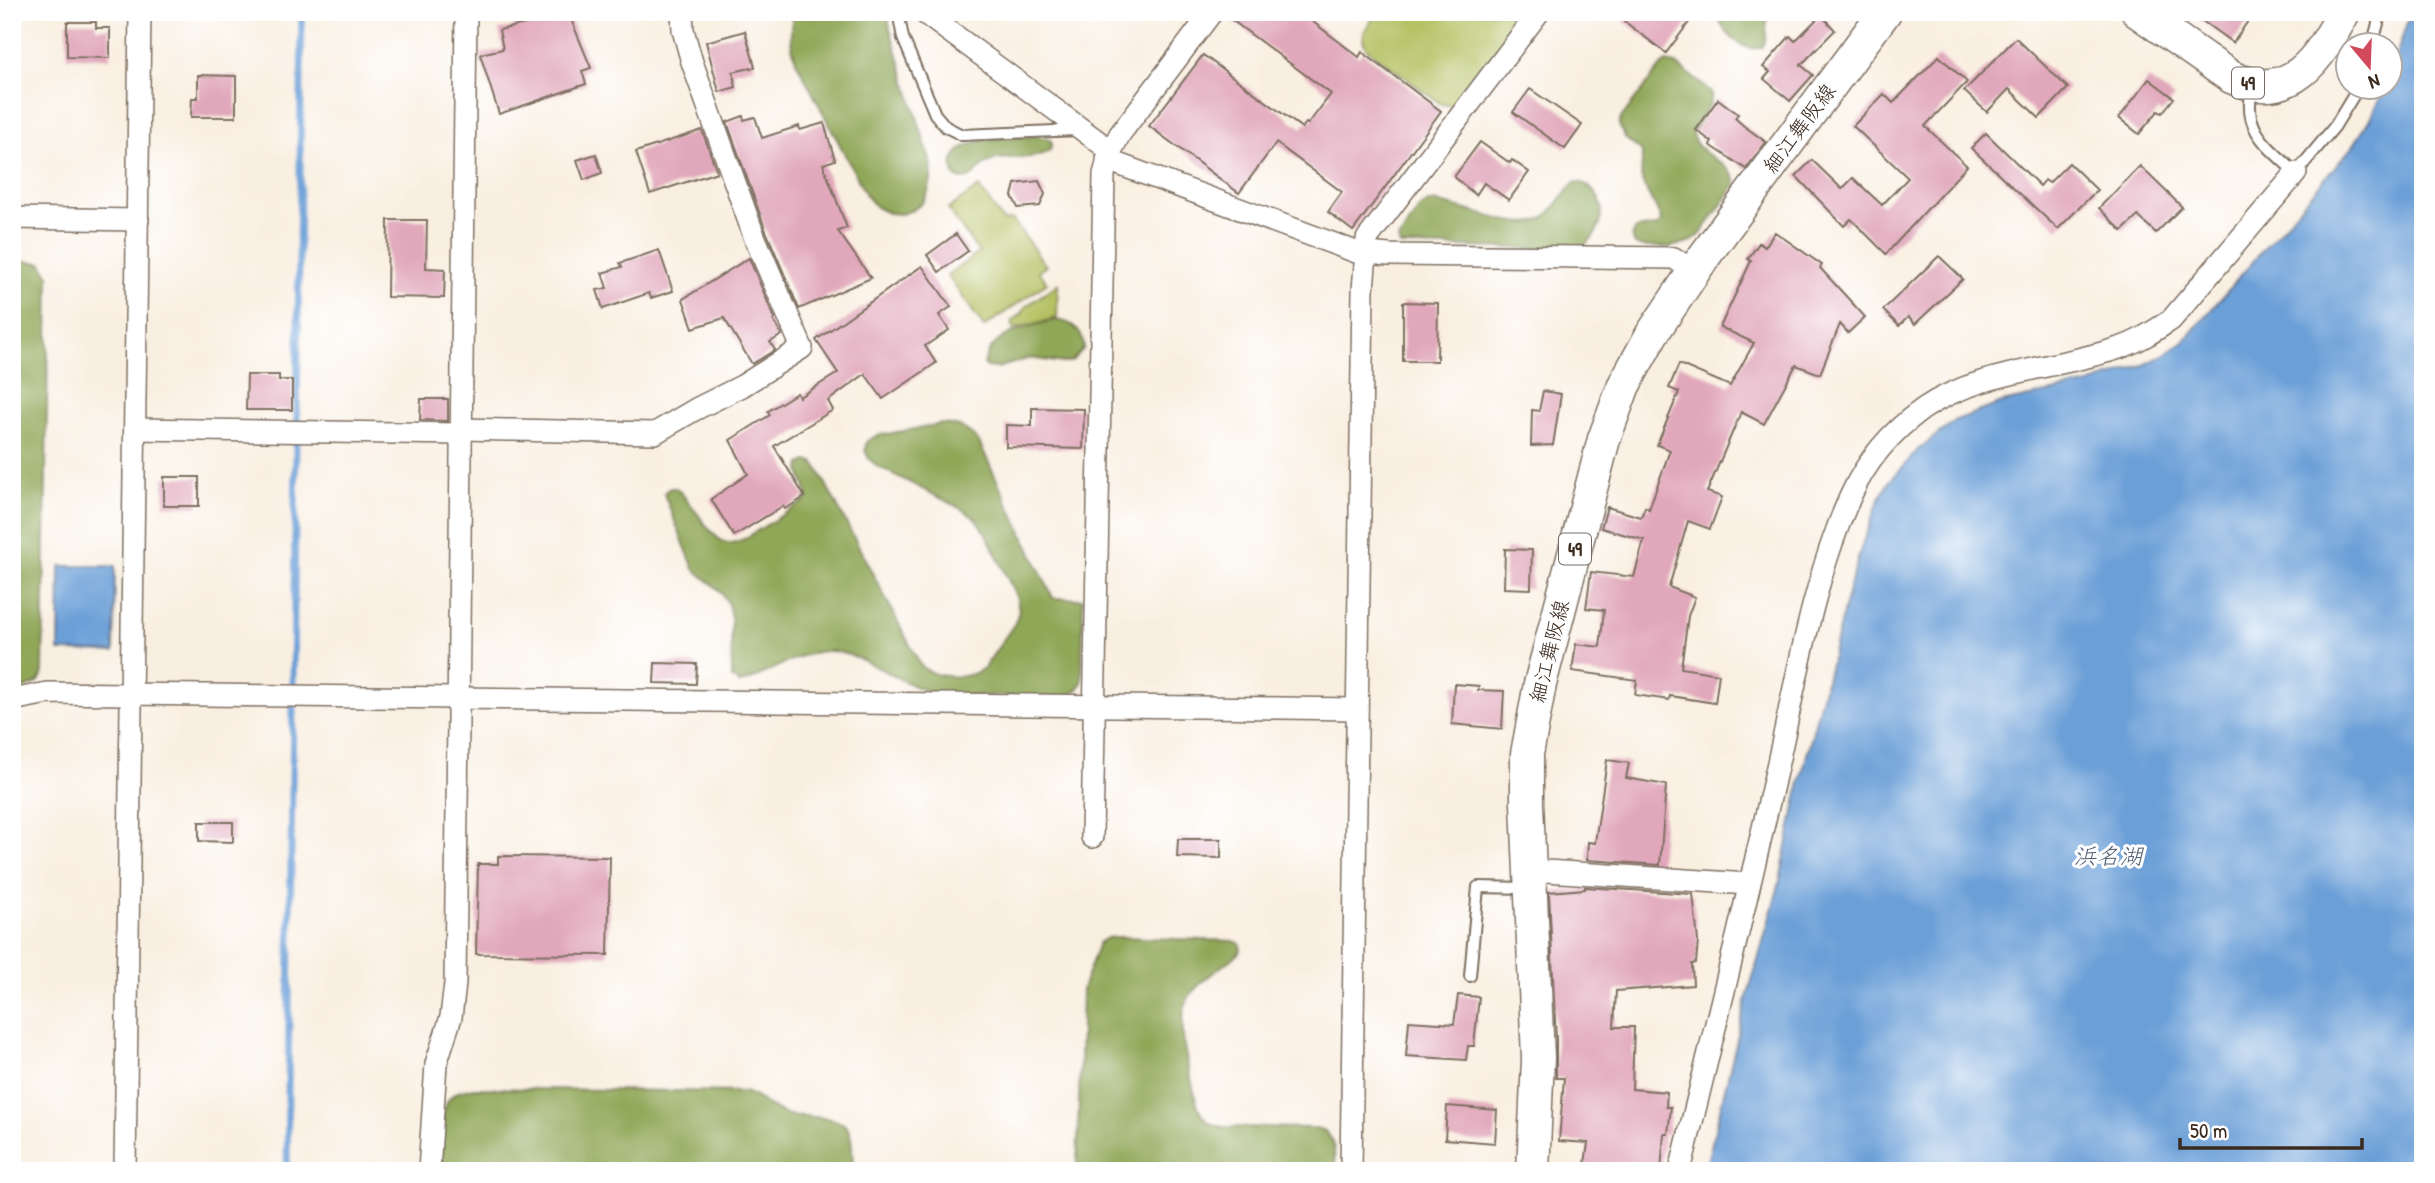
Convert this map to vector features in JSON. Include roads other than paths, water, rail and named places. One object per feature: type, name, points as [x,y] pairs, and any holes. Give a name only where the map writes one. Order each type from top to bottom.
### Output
[{"type":"main road","name":"細江舞阪線","points":[[1533,1171],[1538,1058],[1526,777],[1540,684],[1604,439],[1622,389],[1637,359],[1694,272],[1885,12]]},
{"type":"main road","name":"49","points":[[2138,12],[2231,77],[2254,85],[2277,84],[2300,74],[2317,58],[2344,12]]},
{"type":"street","points":[[125,1171],[140,12]]},
{"type":"street","points":[[429,1171],[436,1064],[454,1001],[466,12]]},
{"type":"street","points":[[135,429],[655,433],[742,386],[802,348],[754,236],[692,62],[683,30],[682,12]]},
{"type":"street","points":[[923,12],[1082,130],[1109,155],[1356,252],[1416,256],[1674,258],[1694,272]]},
{"type":"street","points":[[1092,836],[1104,173],[1109,155],[1120,134],[1212,12]]},
{"type":"street","points":[[1350,1171],[1367,239],[1539,12]]},
{"type":"street","points":[[1680,1171],[1821,577],[1851,495],[1864,469],[1881,446],[1902,426],[1925,408],[1950,394],[1977,384],[2119,348],[2144,337],[2171,320],[2296,173]]},
{"type":"street","points":[[12,218],[138,220]]},
{"type":"street","points":[[12,700],[48,693],[1357,709]]},
{"type":"street","points":[[1530,880],[1546,871],[1749,884]]},
{"type":"lane","points":[[898,12],[903,38],[934,114],[946,127],[962,135],[1082,130]]},
{"type":"lane","points":[[2376,32],[2381,12]]},
{"type":"lane","points":[[2254,85],[2249,102],[2254,129],[2261,140],[2296,173],[2335,126],[2350,102]]},
{"type":"lane","points":[[1471,976],[1478,887],[1530,880]]},
{"type":"water","name":"浜名湖","points":[[2410,12],[2423,12],[2423,1171],[1705,1171],[1748,994],[1779,885],[1800,782],[1849,589],[1863,542],[1888,483],[1919,449],[1956,420],[2002,403],[2089,384],[2146,364],[2184,341],[2353,146],[2378,102],[2404,102],[2404,32]]},
{"type":"water","points":[[60,566],[115,566],[114,652],[59,651]]},
{"type":"waterway","points":[[297,421],[302,12]]},
{"type":"waterway","points":[[293,685],[296,443]]},
{"type":"waterway","points":[[287,1171],[293,707]]}]
